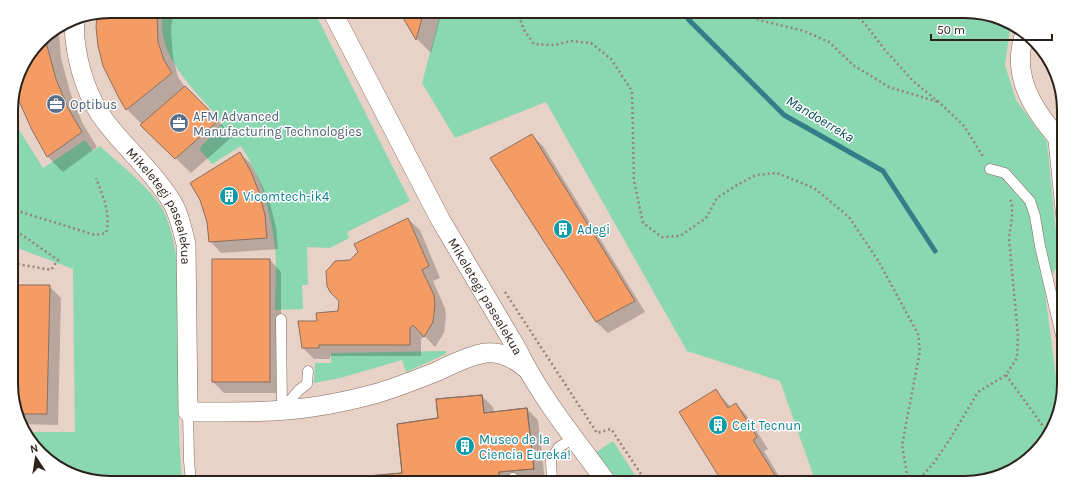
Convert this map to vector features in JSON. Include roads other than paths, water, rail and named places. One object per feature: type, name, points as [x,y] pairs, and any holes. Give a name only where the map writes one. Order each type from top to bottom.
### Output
[{"type":"street","name":"Mikeletegi pasealekua","points":[[336,18],[440,219],[517,349],[527,370],[602,476]]},
{"type":"street","name":"Mikeletegi pasealekua","points":[[75,25],[75,39],[81,69],[92,100],[104,121],[153,176],[171,199],[181,225],[186,244],[188,412],[282,410],[338,402],[379,392],[417,380],[458,362],[485,353],[496,352],[507,355],[516,360],[527,370]]},
{"type":"street","points":[[1023,39],[1020,56],[1021,74],[1028,93],[1039,114],[1057,137]]},
{"type":"lane","points":[[990,169],[1005,173],[1030,201],[1035,216],[1040,246],[1057,318]]},
{"type":"lane","points":[[281,319],[282,410]]},
{"type":"lane","points":[[282,410],[299,390],[307,384],[308,371]]},
{"type":"lane","name":"Mikeletegi pasealekua","points":[[188,412],[188,461],[190,476]]},
{"type":"lane","points":[[552,476],[551,459],[559,447],[574,438]]},
{"type":"waterway","name":"Mandoerreka","points":[[688,18],[784,115],[883,171],[935,251]]},
{"type":"place","name":"Optibus","points":[[56,104]]},
{"type":"place","name":"AFM Advanced Manufacturing Technologies","points":[[179,123]]},
{"type":"place","name":"Vicomtech-ik4","points":[[229,196]]},
{"type":"place","name":"Adegi","points":[[563,229]]},
{"type":"place","name":"Ceit Tecnun","points":[[718,425]]},
{"type":"place","name":"Museo de la Ciencia Eureka!","points":[[465,446]]}]
